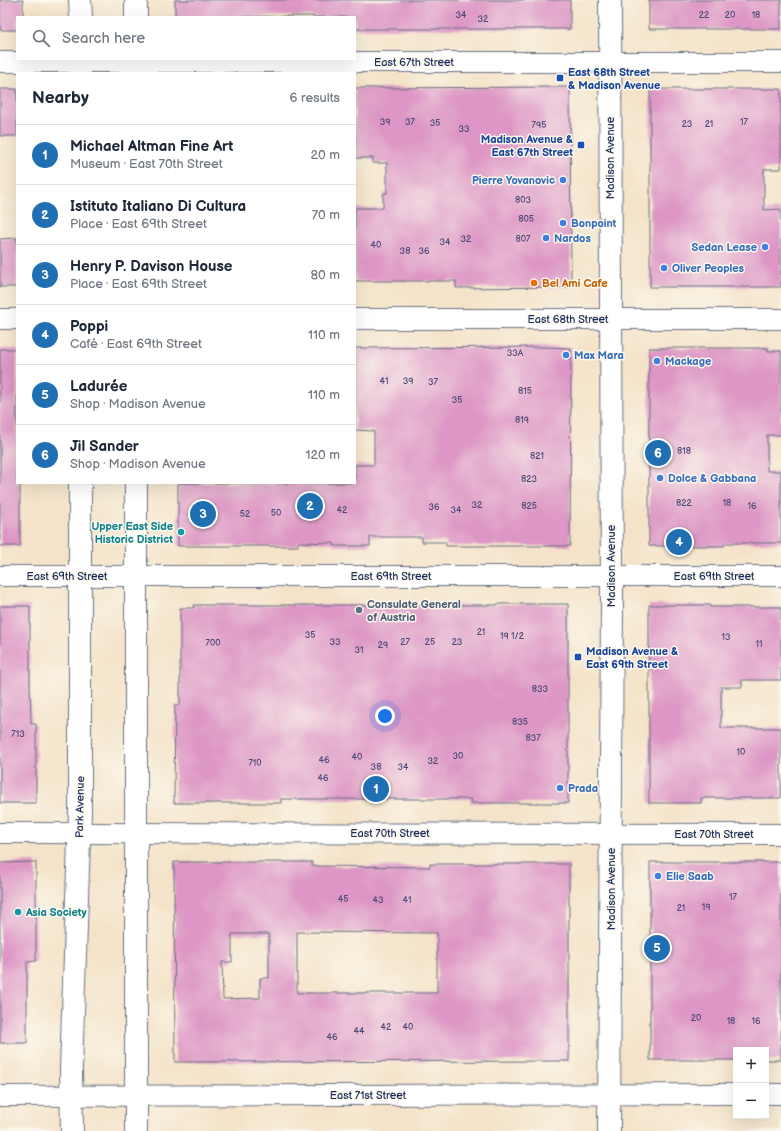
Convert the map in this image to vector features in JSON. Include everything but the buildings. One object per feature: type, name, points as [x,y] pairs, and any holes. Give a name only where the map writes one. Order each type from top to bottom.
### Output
[{"type":"main road","points":[[80,0],[80,16]]},
{"type":"main road","points":[[136,0],[136,16]]},
{"type":"main road","name":"Madison Avenue","points":[[609,1131],[612,576],[610,0]]},
{"type":"main road","name":"Park Avenue","points":[[72,1131],[71,1069],[79,833],[80,484]]},
{"type":"main road","points":[[136,484],[136,1131]]},
{"type":"street","name":"East 67th Street","points":[[0,62],[80,65],[136,65],[781,62]]},
{"type":"street","points":[[0,319],[16,319]]},
{"type":"street","name":"East 68th Street","points":[[356,319],[781,319]]},
{"type":"street","name":"East 69th Street","points":[[0,576],[781,576]]},
{"type":"street","name":"East 70th Street","points":[[0,833],[781,834]]},
{"type":"street","name":"East 71st Street","points":[[0,1096],[733,1094]]},
{"type":"street","points":[[769,1094],[781,1094]]},
{"type":"place","name":"East 68th Street & Madison Avenue","points":[[560,78]]},
{"type":"place","name":"Madison Avenue & East 67th Street","points":[[581,145]]},
{"type":"place","name":"Pierre Yovanovic","points":[[563,180]]},
{"type":"place","name":"Bonpoint","points":[[563,223]]},
{"type":"place","name":"Nardos","points":[[546,238]]},
{"type":"place","name":"Sedan Lease","points":[[765,247]]},
{"type":"place","name":"Oliver Peoples","points":[[664,268]]},
{"type":"place","name":"Bel Ami Cafe","points":[[534,283]]},
{"type":"place","name":"Max Mara","points":[[566,355]]},
{"type":"place","name":"Mackage","points":[[657,361]]},
{"type":"place","name":"Jil Sander","points":[[658,453]]},
{"type":"place","name":"Dolce & Gabbana","points":[[660,478]]},
{"type":"place","name":"Istituto Italiano Di Cultura","points":[[310,506]]},
{"type":"place","name":"Henry P. Davison House","points":[[203,514]]},
{"type":"place","name":"Upper East Side Historic District","points":[[181,532]]},
{"type":"place","name":"Poppi","points":[[679,542]]},
{"type":"place","name":"Consulate General of Austria","points":[[359,610]]},
{"type":"place","name":"Madison Avenue & East 69th Street","points":[[578,657]]},
{"type":"place","name":"Prada","points":[[560,788]]},
{"type":"place","name":"Michael Altman Fine Art","points":[[376,789]]},
{"type":"place","name":"Elie Saab","points":[[658,876]]},
{"type":"place","name":"Asia Society","points":[[18,912]]},
{"type":"place","name":"Ladurée","points":[[657,948]]}]
